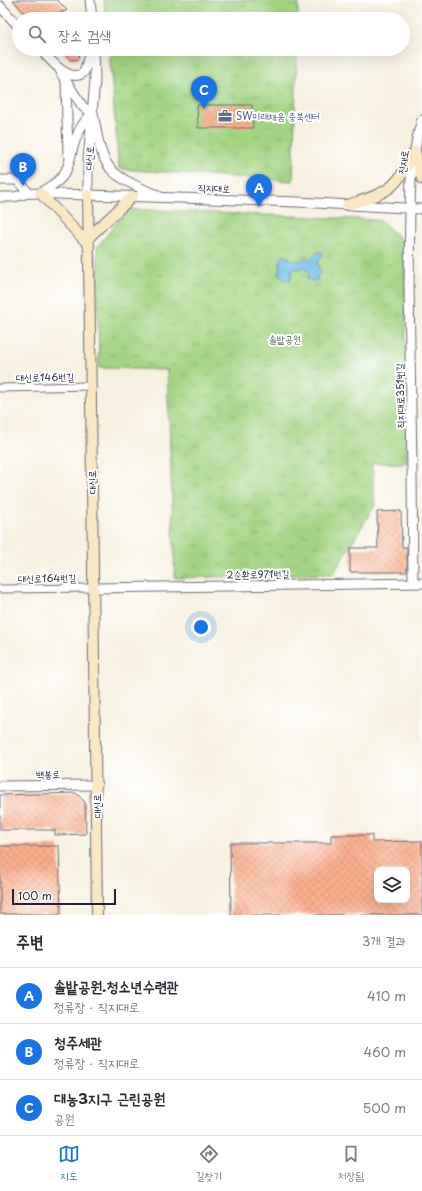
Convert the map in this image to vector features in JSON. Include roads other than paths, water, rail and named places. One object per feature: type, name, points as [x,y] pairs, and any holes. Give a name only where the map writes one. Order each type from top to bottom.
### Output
[{"type":"main road","points":[[415,151],[422,179]]},
{"type":"main road","points":[[347,205],[389,189],[399,178],[415,151]]},
{"type":"main road","points":[[34,193],[89,241],[133,196]]},
{"type":"main road","name":"대신로","points":[[88,195],[97,785],[97,915]]},
{"type":"street","points":[[90,0],[91,12]]},
{"type":"street","points":[[0,6],[12,19]]},
{"type":"street","points":[[47,56],[60,69],[69,75],[79,75],[84,72],[89,56]]},
{"type":"street","name":"대신로","points":[[88,195],[88,161],[93,113],[94,56]]},
{"type":"street","points":[[60,69],[83,107],[93,113],[102,154],[110,169],[116,175],[163,197]]},
{"type":"street","points":[[66,81],[69,164]]},
{"type":"street","points":[[0,180],[17,180],[34,193],[61,179],[69,164],[75,138],[83,124],[93,113]]},
{"type":"street","name":"진재로","points":[[410,208],[411,177],[422,120]]},
{"type":"street","name":"직지대로","points":[[0,197],[14,197],[34,193],[163,197],[422,209]]},
{"type":"street","name":"직지대로351번길","points":[[410,208],[409,285],[412,469],[417,583]]},
{"type":"street","name":"대신로146번길","points":[[0,388],[90,386]]},
{"type":"street","name":"2순환로971번길","points":[[94,588],[417,583]]},
{"type":"street","name":"대신로164번길","points":[[0,589],[94,588]]},
{"type":"street","name":"백봉로","points":[[0,786],[97,785]]},
{"type":"water","points":[[321,251],[323,254],[317,263],[321,273],[316,277],[318,280],[313,281],[307,279],[310,275],[306,268],[292,269],[291,280],[284,279],[279,274],[280,261],[284,255],[301,261],[306,257],[308,260]]},
{"type":"place","name":"대농3지구 근린공원","points":[[204,109]]},
{"type":"place","name":"SW미래채움 충북센터","points":[[225,116]]},
{"type":"place","name":"청주세관","points":[[23,186]]},
{"type":"place","name":"솔밭공원.청소년수련관","points":[[259,207]]},
{"type":"park label","name":"솔밭공원","points":[[285,339]]}]
